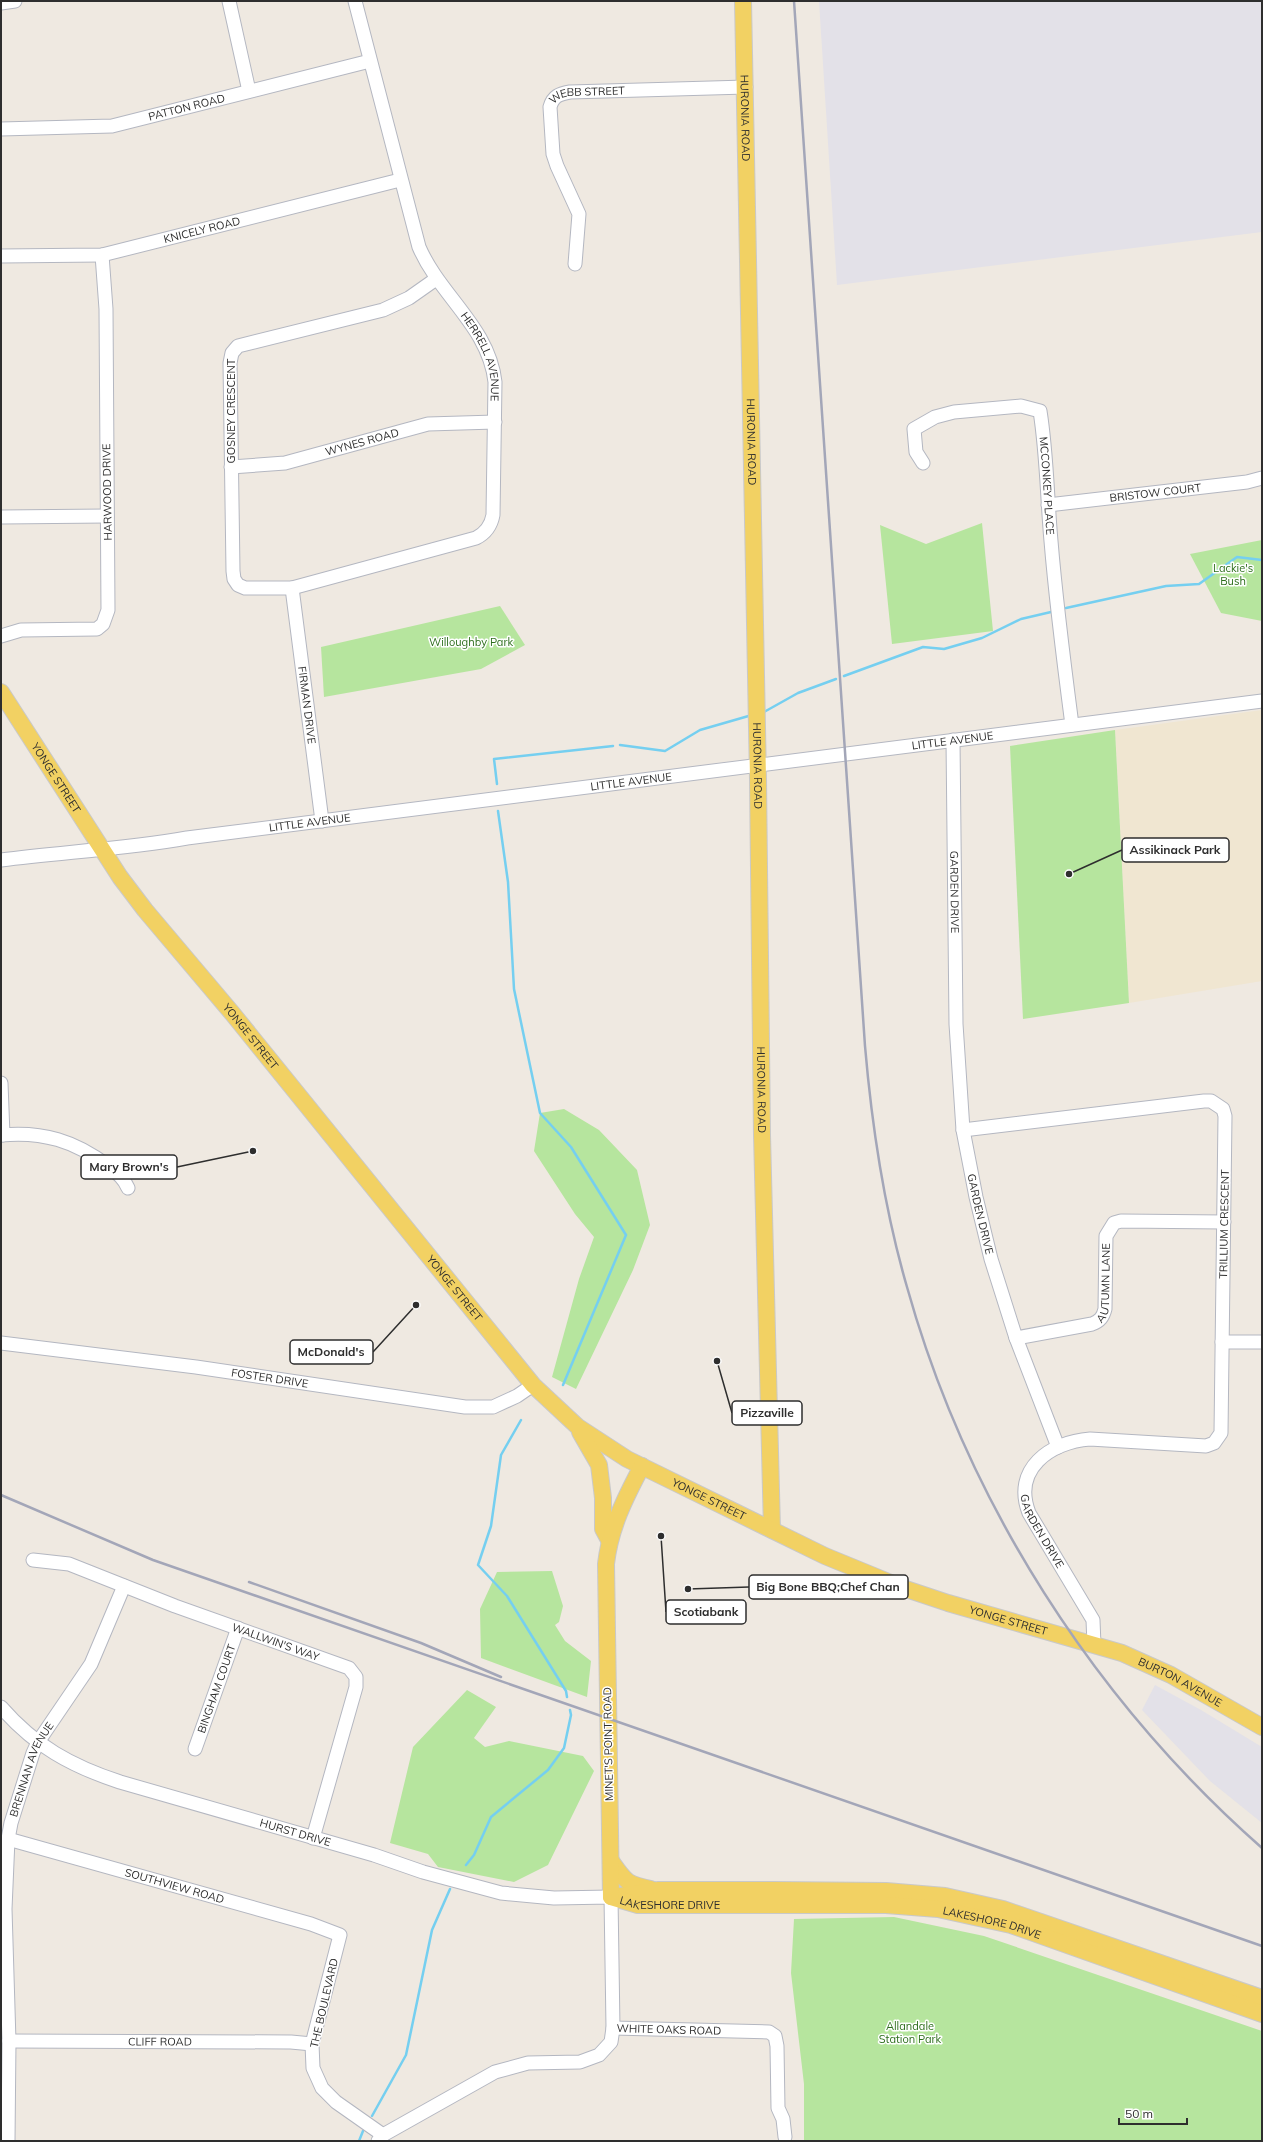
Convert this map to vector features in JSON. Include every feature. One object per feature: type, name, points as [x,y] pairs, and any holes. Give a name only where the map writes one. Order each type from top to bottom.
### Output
[{"type":"main road","name":"HURONIA ROAD","points":[[743,1],[746,87],[758,765],[762,1135],[772,1530]]},
{"type":"main road","name":"YONGE STREET","points":[[1,692],[120,877],[148,914],[246,1031],[533,1385],[578,1427],[596,1440],[642,1466],[825,1556],[903,1588],[948,1603],[1094,1645]]},
{"type":"main road","points":[[578,1427],[599,1466],[603,1498],[603,1529],[610,1540]]},
{"type":"main road","name":"MINET'S POINT ROAD","points":[[611,1897],[605,1592],[606,1564],[610,1540],[619,1510],[642,1466]]},
{"type":"main road","name":"BURTON AVENUE","points":[[1094,1645],[1122,1653],[1153,1666],[1262,1727]]},
{"type":"main road","points":[[611,1861],[623,1877],[632,1885],[659,1890]]},
{"type":"main road","name":"LAKESHORE DRIVE","points":[[611,1897],[659,1890],[886,1891],[945,1896],[1003,1909],[1262,1998]]},
{"type":"main road","name":"LAKESHORE DRIVE","points":[[611,1897],[638,1905],[886,1905],[938,1909],[1011,1925],[1262,2014]]},
{"type":"street","points":[[1,3],[15,1]]},
{"type":"street","points":[[229,1],[249,91]]},
{"type":"street","name":"HERRELL AVENUE","points":[[292,588],[483,535],[491,525],[493,515],[495,382],[488,351],[479,334],[429,269],[419,248],[400,180],[355,1]]},
{"type":"street","name":"PATTON ROAD","points":[[1,129],[112,126],[370,61]]},
{"type":"street","name":"WEBB STREET","points":[[575,264],[579,214],[553,154],[550,107],[552,100],[558,95],[570,92],[746,87]]},
{"type":"street","name":"KNICELY ROAD","points":[[1,256],[102,255],[400,180]]},
{"type":"street","name":"HARWOOD DRIVE","points":[[1,636],[21,630],[97,628],[103,624],[108,606],[106,309],[102,255]]},
{"type":"street","name":"GOSNEY CRESCENT","points":[[292,588],[245,588],[238,585],[234,579],[230,363],[234,350],[238,346],[383,310],[409,298],[436,278]]},
{"type":"street","name":"MCCONKEY PLACE","points":[[923,463],[916,452],[914,428],[935,417],[954,412],[1021,406],[1040,411],[1046,448],[1048,506],[1061,636],[1072,725]]},
{"type":"street","name":"WYNES ROAD","points":[[231,468],[285,463],[428,424],[495,422]]},
{"type":"street","name":"BRISTOW COURT","points":[[1048,506],[1262,478]]},
{"type":"street","points":[[1,517],[107,516]]},
{"type":"street","name":"FIRMAN DRIVE","points":[[292,588],[322,821]]},
{"type":"street","name":"LITTLE AVENUE","points":[[1,860],[102,849],[126,848],[322,821],[1072,725],[1166,715],[1262,701]]},
{"type":"street","name":"GARDEN DRIVE","points":[[953,740],[956,1024],[963,1130],[986,1240],[1016,1338],[1058,1446],[1043,1456],[1030,1472],[1024,1489],[1025,1501],[1030,1513],[1093,1620],[1094,1645]]},
{"type":"street","points":[[1,1083],[2,1135],[32,1134],[69,1143],[93,1155],[124,1179],[128,1188]]},
{"type":"street","name":"TRILLIUM CRESCENT","points":[[963,1130],[1211,1101],[1223,1109],[1225,1116],[1221,1433],[1214,1443],[1206,1446],[1090,1439],[1058,1446]]},
{"type":"street","name":"AUTUMN LANE","points":[[1016,1338],[1092,1324],[1103,1317],[1106,1309],[1106,1236],[1114,1223],[1224,1222]]},
{"type":"street","points":[[1222,1342],[1262,1342]]},
{"type":"street","name":"FOSTER DRIVE","points":[[1,1344],[196,1367],[465,1407],[493,1407],[517,1396],[533,1385]]},
{"type":"street","name":"WALLWIN'S WAY","points":[[33,1560],[69,1564],[238,1628],[343,1664],[349,1668],[356,1677],[356,1687],[313,1838]]},
{"type":"street","name":"BRENNAN AVENUE","points":[[8,2141],[9,2041],[6,1910],[8,1839],[22,1785],[38,1742],[92,1664],[124,1586]]},
{"type":"street","name":"BINGHAM COURT","points":[[195,1749],[238,1628]]},
{"type":"street","name":"HURST DRIVE","points":[[1,1707],[38,1742],[65,1761],[105,1777],[423,1872],[501,1893],[554,1898],[611,1897]]},
{"type":"street","name":"SOUTHVIEW ROAD","points":[[8,1839],[311,1924],[340,1935]]},
{"type":"street","name":"MINET'S POINT ROAD","points":[[611,1897],[613,2028]]},
{"type":"street","name":"THE BOULEVARD","points":[[340,1935],[312,2044],[313,2068],[322,2088],[336,2102],[381,2138]]},
{"type":"street","name":"WHITE OAKS ROAD","points":[[381,2138],[495,2072],[528,2063],[580,2062],[599,2055],[611,2042],[613,2028],[769,2032],[773,2034],[775,2036],[777,2046],[778,2108],[783,2119],[785,2137]]},
{"type":"street","name":"CLIFF ROAD","points":[[9,2041],[283,2042],[312,2044]]},
{"type":"shaded area","points":[[819,1],[1262,1],[1262,232],[837,285]]},
{"type":"shaded area","points":[[1262,710],[1262,981],[1129,1003],[1115,730]]},
{"type":"shaded area","points":[[1155,1685],[1201,1710],[1262,1747],[1262,1823],[1210,1781],[1142,1710]]},
{"type":"green space","points":[[982,523],[993,631],[892,644],[880,525],[926,544]]},
{"type":"green space","name":"Lackie's Bush","points":[[1262,540],[1262,621],[1221,613],[1190,554]]},
{"type":"green space","name":"Willoughby Park","points":[[500,606],[525,645],[481,669],[324,697],[321,647]]},
{"type":"green space","points":[[1115,730],[1129,1003],[1023,1019],[1010,746]]},
{"type":"green space","points":[[564,1109],[599,1130],[637,1170],[650,1225],[633,1270],[576,1389],[552,1377],[579,1279],[594,1237],[575,1214],[534,1151],[540,1113]]},
{"type":"green space","points":[[552,1571],[563,1606],[559,1622],[555,1625],[565,1641],[591,1661],[587,1697],[481,1658],[480,1609],[497,1572]]},
{"type":"green space","points":[[467,1690],[496,1707],[474,1738],[485,1747],[509,1741],[583,1756],[594,1771],[548,1865],[514,1882],[438,1867],[428,1854],[390,1843],[413,1747]]},
{"type":"green space","name":"Allandale Station Park","points":[[894,1917],[984,1936],[1262,2031],[1262,2141],[804,2141],[804,2084],[791,1973],[794,1919]]},
{"type":"waterway","points":[[1066,608],[1166,586],[1199,584],[1237,557],[1262,560]]},
{"type":"waterway","points":[[844,676],[923,647],[944,649],[982,638],[1021,619],[1051,612]]},
{"type":"waterway","points":[[764,712],[798,693],[836,679]]},
{"type":"waterway","points":[[620,745],[665,751],[700,730],[752,715]]},
{"type":"waterway","points":[[497,784],[494,759],[613,746]]},
{"type":"waterway","points":[[498,811],[508,882],[514,989],[540,1113],[571,1147],[626,1235],[563,1385]]},
{"type":"waterway","points":[[521,1420],[501,1455],[491,1526],[478,1565],[507,1596],[566,1691],[567,1697]]},
{"type":"waterway","points":[[466,1865],[474,1855],[491,1817],[548,1770],[564,1748],[571,1715],[570,1710]]},
{"type":"waterway","points":[[372,2116],[406,2055],[432,1930],[450,1889]]},
{"type":"waterway","points":[[359,2141],[363,2131]]},
{"type":"railway","points":[[794,1],[865,1046],[875,1137],[885,1198],[899,1257],[907,1287],[933,1367],[964,1445],[1001,1520],[1044,1593],[1092,1662],[1144,1728],[1201,1790],[1262,1848]]},
{"type":"railway","points":[[1,1495],[153,1560],[1262,1946]]},
{"type":"railway","points":[[249,1582],[421,1643],[501,1677]]},
{"type":"place","name":"Assikinack Park","points":[[1069,874]]},
{"type":"place","name":"Mary Brown's","points":[[253,1151]]},
{"type":"place","name":"McDonald's","points":[[416,1305]]},
{"type":"place","name":"Pizzaville","points":[[717,1361]]},
{"type":"place","name":"Scotiabank","points":[[661,1536]]},
{"type":"place","name":"Big Bone BBQ;Chef Chan","points":[[688,1589]]}]
